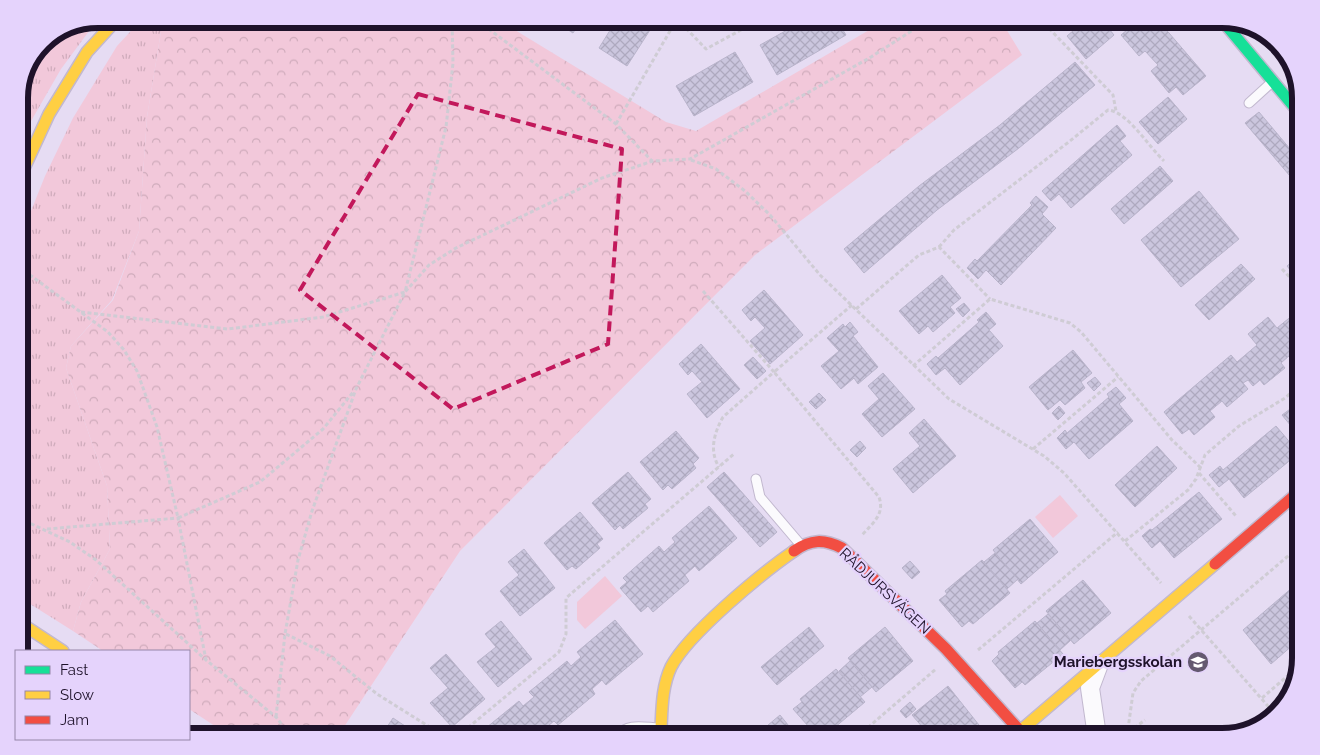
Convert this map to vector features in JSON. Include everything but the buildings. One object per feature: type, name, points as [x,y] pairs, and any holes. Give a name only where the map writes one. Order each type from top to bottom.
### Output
[{"type":"street","points":[[28,160],[49,114],[87,52],[109,28]]},
{"type":"street","points":[[1228,28],[1292,105]]},
{"type":"street","name":"RÅDJURSVÄGEN","points":[[1028,728],[1292,498]]},
{"type":"street","name":"RÅDJURSVÄGEN","points":[[661,728],[663,693],[674,662],[702,629],[791,552],[811,542],[829,542],[846,552],[951,655],[1016,728]]},
{"type":"street","points":[[28,628],[61,650]]},
{"type":"street","name":"RÅDJURSVÄGEN","points":[[1097,728],[1090,688],[1099,664]]},
{"type":"lane","points":[[1250,103],[1272,82]]},
{"type":"lane","points":[[756,479],[760,497],[802,546]]},
{"type":"lane","points":[[628,728],[636,725],[661,728]]},
{"type":"path","points":[[276,718],[286,634],[298,560],[312,511],[356,388],[405,292],[446,127],[454,63],[452,28]]},
{"type":"path","points":[[488,28],[616,124],[653,161]]},
{"type":"path","points":[[616,124],[672,28]]},
{"type":"path","points":[[685,28],[706,50],[744,28]]},
{"type":"path","points":[[690,159],[871,57],[916,28]]},
{"type":"path","points":[[1049,28],[1113,95],[1116,111]]},
{"type":"path","points":[[856,309],[919,255],[939,247],[954,230],[1108,110],[1116,111],[1125,117],[1149,146],[1164,160]]},
{"type":"path","points":[[81,312],[228,329],[323,317],[405,292],[429,265],[456,248],[602,178],[653,161],[690,159],[716,169],[746,191],[770,215],[820,275],[913,366],[949,398],[1033,449],[1064,473],[1118,532],[1270,708]]},
{"type":"path","points":[[939,247],[990,299],[1070,323],[1081,332],[1172,440],[1201,468]]},
{"type":"path","points":[[1282,269],[1292,280]]},
{"type":"path","points":[[28,274],[108,332],[124,350],[137,371],[157,427],[178,518],[206,660]]},
{"type":"path","points":[[703,291],[879,497],[882,506],[879,516],[846,552]]},
{"type":"path","points":[[913,366],[990,299]]},
{"type":"path","points":[[718,467],[714,460],[713,449],[714,439],[720,422],[774,372],[852,305]]},
{"type":"path","points":[[1033,449],[1118,377]]},
{"type":"path","points":[[45,529],[178,518],[260,482],[323,429],[356,388]]},
{"type":"path","points":[[1125,541],[1188,490],[1199,474],[1205,455],[1239,426],[1292,392]]},
{"type":"path","points":[[468,728],[559,652],[566,634],[566,598],[735,453]]},
{"type":"path","points":[[1199,474],[1251,533]]},
{"type":"path","points":[[28,522],[70,542],[96,560],[206,660],[276,718],[284,728]]},
{"type":"path","points":[[960,665],[1118,532]]},
{"type":"path","points":[[1129,728],[1133,693],[1141,680],[1292,553]]},
{"type":"path","points":[[286,634],[330,656],[377,694],[431,728]]},
{"type":"path","points":[[867,728],[951,655]]},
{"type":"path","points":[[1262,698],[1291,673]]},
{"type":"path","points":[[1136,728],[1146,720]]},
{"type":"highlighted area","points":[[418,94],[622,149],[608,344],[453,409],[300,290]]},
{"type":"green space","points":[[134,28],[162,28],[147,117],[139,231],[112,300],[71,346],[66,368],[107,486],[110,549],[81,602],[73,631],[28,603],[28,218],[45,176],[73,118],[117,46]]},
{"type":"green space","points":[[162,28],[512,28],[666,122],[696,131],[873,28],[1006,28],[1022,55],[755,255],[460,551],[343,728],[218,728],[190,710],[190,650],[102,650],[73,631],[81,602],[110,549],[107,486],[66,368],[71,346],[113,300],[139,231],[147,117]]},
{"type":"green space","points":[[91,29],[61,69],[28,126],[30,79],[42,55],[59,39],[71,33]]},
{"type":"green space","points":[[1060,495],[1078,516],[1053,538],[1035,517]]},
{"type":"green space","points":[[605,576],[622,596],[585,629],[577,620],[577,602]]},
{"type":"traffic: fast","points":[[1228,28],[1292,104]]},
{"type":"traffic: slow","points":[[28,160],[49,114],[87,52],[109,28]]},
{"type":"traffic: slow","points":[[661,728],[663,697],[668,674],[680,653],[727,605],[794,551]]},
{"type":"traffic: slow","points":[[1024,728],[1215,564]]},
{"type":"traffic: slow","points":[[28,628],[61,650]]},
{"type":"traffic: jam","points":[[1215,564],[1292,498]]},
{"type":"traffic: jam","points":[[794,551],[812,542],[829,543],[842,548],[946,649],[1017,728]]},
{"type":"place","name":"Mariebergsskolan","points":[[1198,662]]}]
